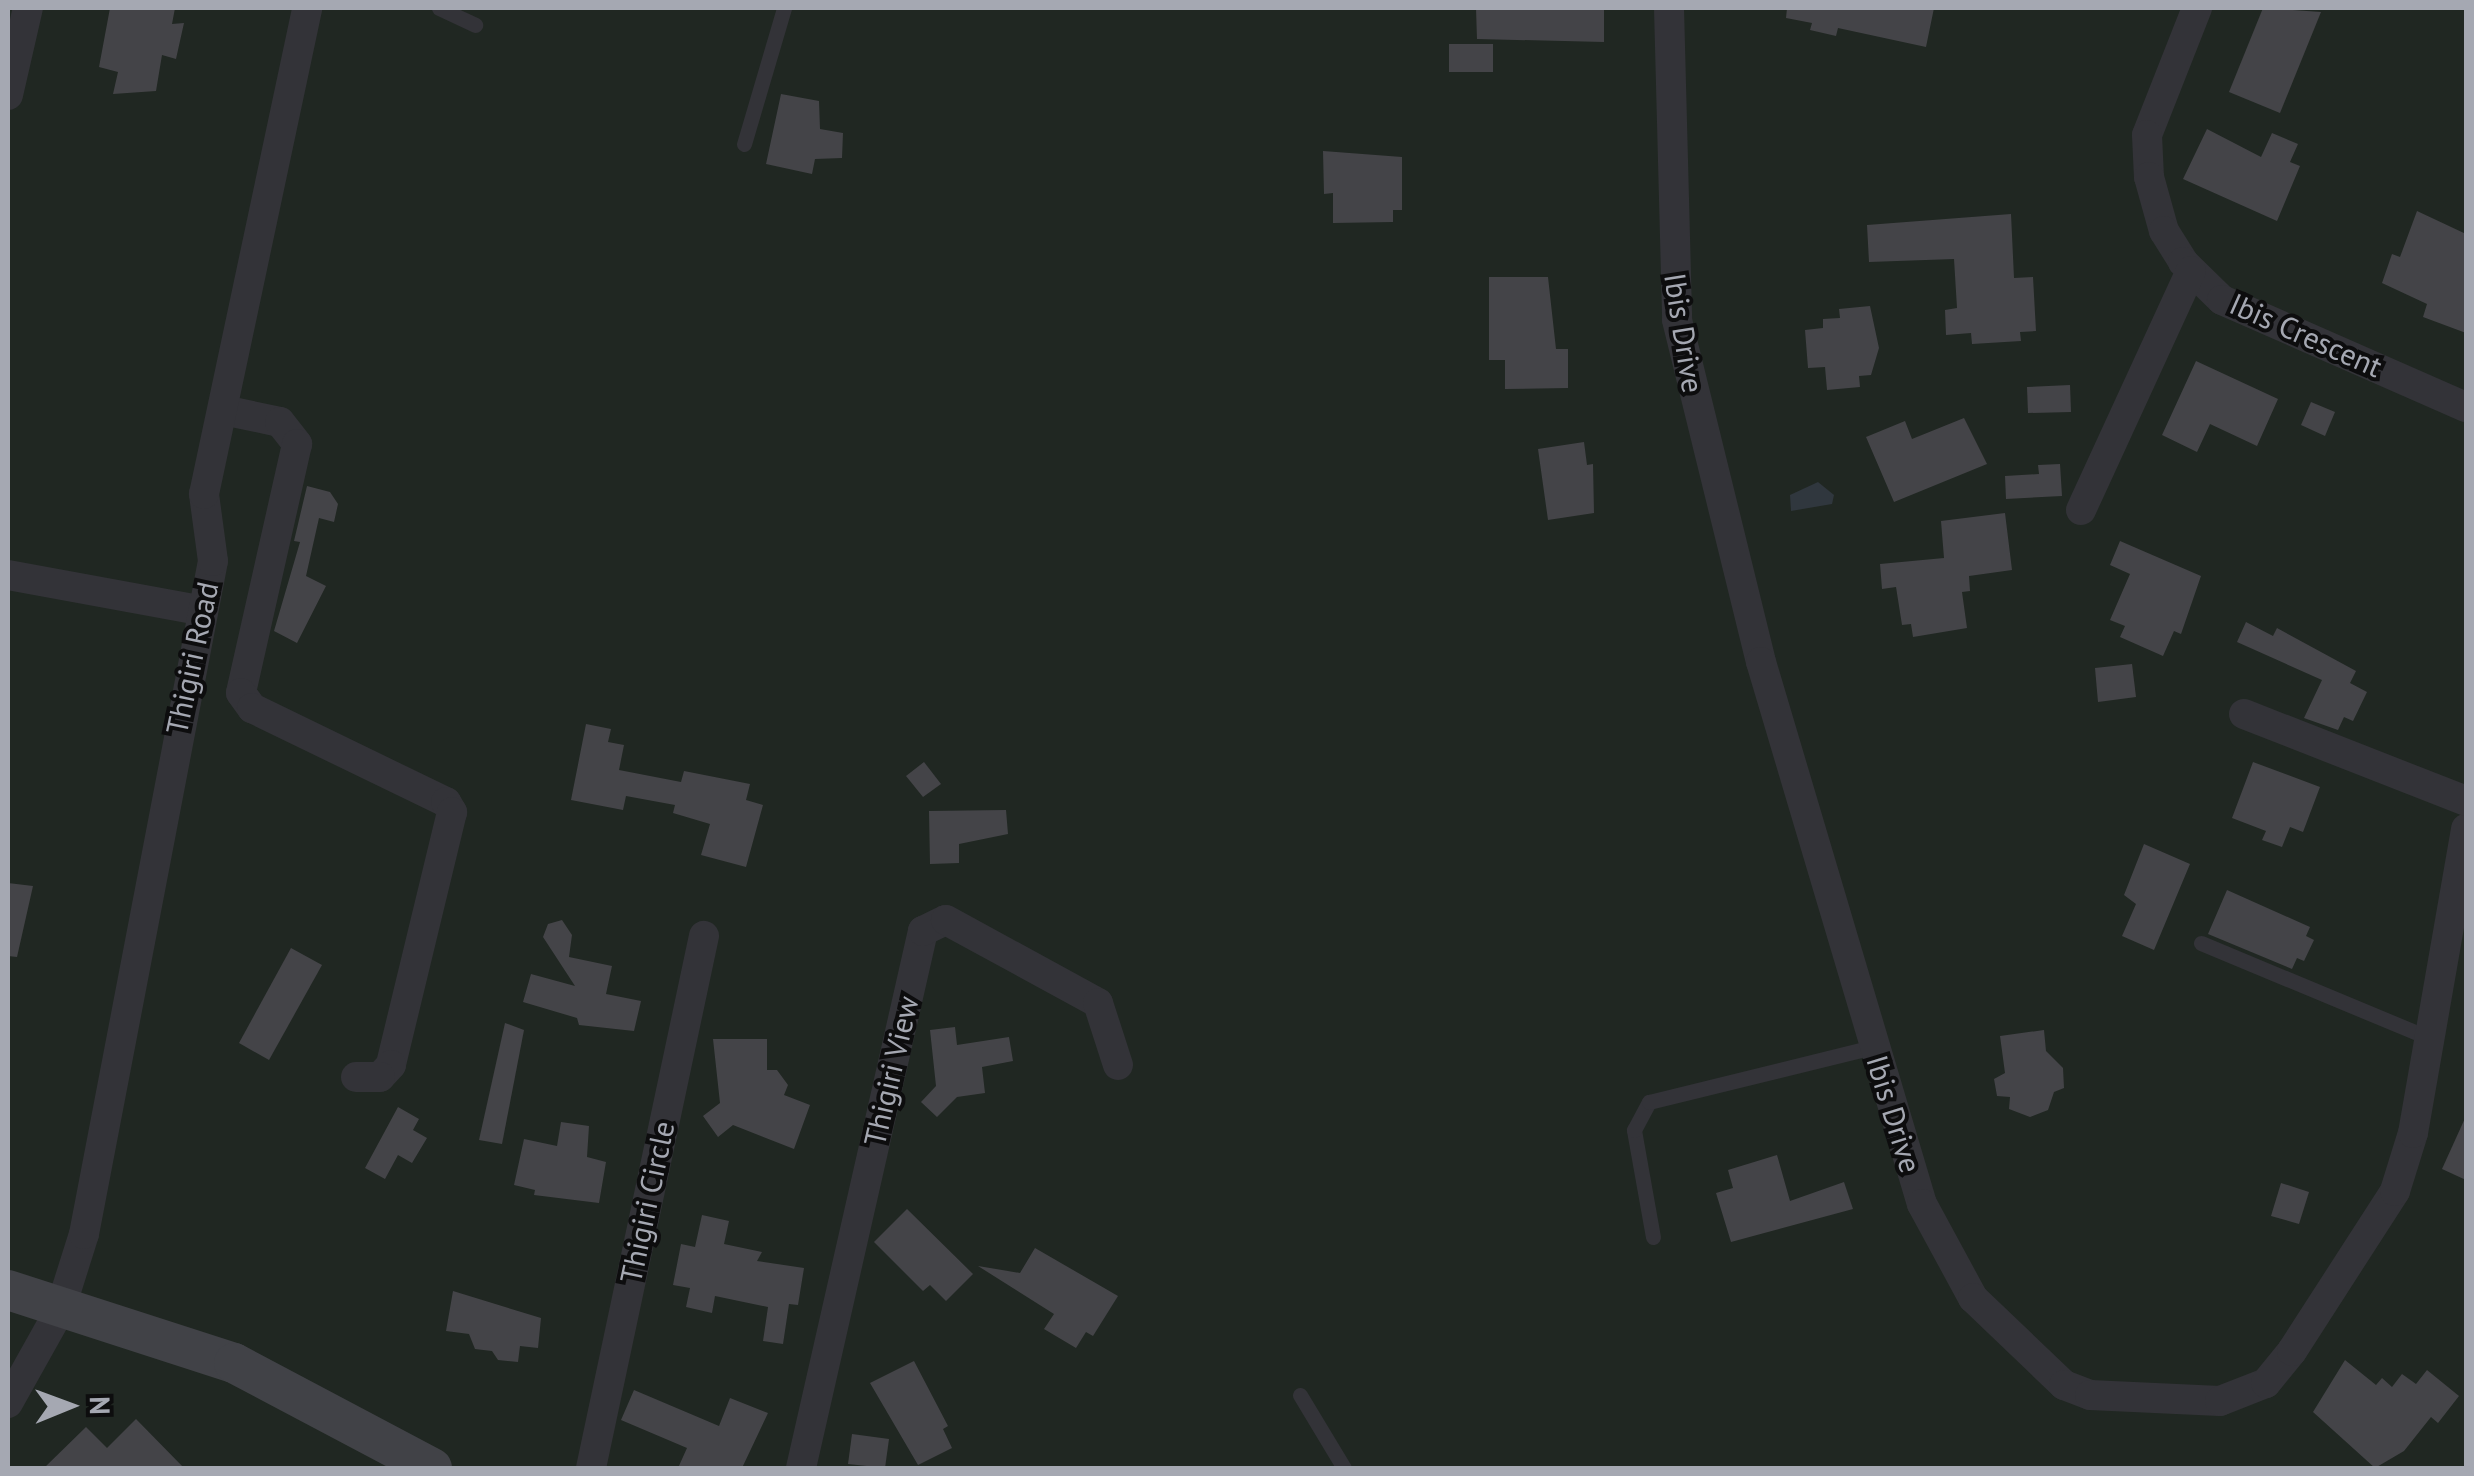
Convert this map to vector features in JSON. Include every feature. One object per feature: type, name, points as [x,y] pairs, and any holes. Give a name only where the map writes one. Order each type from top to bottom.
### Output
[{"type":"street","points":[[8,95],[28,8]]},
{"type":"street","name":"Thigiri Road","points":[[8,1403],[60,1310],[84,1234],[199,610],[213,562],[204,494],[307,8]]},
{"type":"street","name":"Ibis Drive","points":[[1669,8],[1672,263],[1682,352],[1762,662],[1922,1204],[1973,1298],[2064,1385],[2090,1395],[2220,1401],[2266,1383],[2371,1237],[2412,1133],[2466,829]]},
{"type":"street","name":"Ibis Crescent","points":[[2197,8],[2148,135],[2149,177],[2164,231],[2191,270],[2222,300],[2466,407]]},
{"type":"street","points":[[2081,510],[2191,270]]},
{"type":"street","points":[[223,410],[280,422],[297,444],[241,693],[252,708],[446,802],[452,812],[391,1064],[380,1076],[356,1077]]},
{"type":"street","points":[[8,575],[199,610]]},
{"type":"street","points":[[2244,714],[2466,801]]},
{"type":"street","name":"Thigiri View","points":[[801,1468],[923,931],[946,920],[1098,1003],[1118,1064]]},
{"type":"street","name":"Thigiri Circle","points":[[591,1468],[704,936]]},
{"type":"street","points":[[8,1290],[60,1310],[234,1363],[432,1468]]},
{"type":"lane","points":[[439,8],[474,25]]},
{"type":"lane","points":[[744,144],[784,8]]},
{"type":"lane","points":[[2201,943],[2429,1038]]},
{"type":"lane","points":[[1653,1236],[1634,1130],[1649,1102],[1873,1048]]},
{"type":"lane","points":[[1300,1396],[1344,1468]]},
{"type":"shaded area","points":[[8,8],[2466,8],[2466,1468],[8,1468]]},
{"type":"shaded area","points":[[1818,482],[1834,495],[1832,504],[1791,511],[1790,495]]},
{"type":"building","points":[[110,8],[175,8],[172,24],[184,23],[176,59],[162,55],[156,91],[113,94],[118,72],[99,67]]},
{"type":"building","points":[[1476,8],[1604,8],[1604,42],[1477,39]]},
{"type":"building","points":[[1787,8],[1934,8],[1926,47],[1838,28],[1836,36],[1810,30],[1812,23],[1786,18]]},
{"type":"building","points":[[2263,8],[2321,12],[2280,113],[2229,92]]},
{"type":"building","points":[[1449,44],[1493,44],[1493,72],[1449,72]]},
{"type":"building","points":[[781,94],[819,101],[820,129],[843,133],[842,158],[815,159],[812,174],[766,164]]},
{"type":"building","points":[[2207,129],[2261,157],[2272,133],[2298,144],[2290,162],[2300,166],[2277,221],[2183,179]]},
{"type":"building","points":[[1323,151],[1402,157],[1402,210],[1393,210],[1393,222],[1333,223],[1333,193],[1324,194]]},
{"type":"building","points":[[2417,211],[2466,234],[2466,333],[2423,317],[2427,304],[2382,283],[2392,254],[2400,257]]},
{"type":"building","points":[[2011,214],[2014,278],[2033,277],[2036,331],[2020,332],[2021,341],[1972,344],[1971,333],[1946,335],[1945,310],[1957,308],[1954,259],[1869,262],[1867,225]]},
{"type":"building","points":[[1489,277],[1548,277],[1556,349],[1568,349],[1568,388],[1505,389],[1505,360],[1489,360]]},
{"type":"building","points":[[1870,306],[1879,348],[1871,375],[1859,376],[1860,387],[1827,390],[1825,367],[1808,368],[1805,330],[1823,328],[1823,319],[1840,318],[1839,309]]},
{"type":"building","points":[[2196,361],[2278,399],[2257,446],[2210,424],[2197,452],[2162,435]]},
{"type":"building","points":[[2070,385],[2071,412],[2028,413],[2027,387]]},
{"type":"building","points":[[2311,402],[2335,412],[2325,436],[2301,425]]},
{"type":"building","points":[[1964,418],[1987,464],[1894,502],[1866,437],[1905,421],[1912,439]]},
{"type":"building","points":[[1584,442],[1587,465],[1593,464],[1594,513],[1548,520],[1538,449]]},
{"type":"building","points":[[2060,464],[2062,496],[2006,499],[2005,476],[2039,474],[2038,465]]},
{"type":"building","points":[[307,486],[330,492],[338,504],[334,522],[319,518],[306,576],[326,586],[297,643],[274,631],[300,542],[294,541]]},
{"type":"building","points":[[2005,513],[2012,570],[1969,576],[1970,591],[1962,592],[1967,628],[1913,637],[1911,624],[1902,625],[1896,587],[1882,589],[1880,564],[1944,558],[1941,521]]},
{"type":"building","points":[[2120,541],[2201,576],[2181,634],[2174,631],[2163,656],[2120,637],[2125,626],[2110,620],[2130,574],[2110,565]]},
{"type":"building","points":[[2246,622],[2273,636],[2277,628],[2356,671],[2350,683],[2367,692],[2353,721],[2344,717],[2338,730],[2304,718],[2322,680],[2237,642]]},
{"type":"building","points":[[2132,664],[2136,697],[2098,702],[2095,668]]},
{"type":"building","points":[[586,724],[611,729],[608,742],[624,745],[619,770],[681,782],[684,771],[750,784],[746,800],[763,805],[746,867],[701,855],[710,824],[673,813],[675,805],[626,796],[623,810],[571,800]]},
{"type":"building","points":[[924,762],[941,784],[923,797],[906,776]]},
{"type":"building","points":[[2253,762],[2320,787],[2303,832],[2290,827],[2282,847],[2262,840],[2266,831],[2232,818]]},
{"type":"building","points":[[1006,810],[1008,834],[959,844],[959,863],[930,864],[929,811]]},
{"type":"building","points":[[2144,844],[2190,864],[2154,950],[2122,936],[2136,904],[2124,895]]},
{"type":"building","points":[[8,883],[33,886],[17,957],[8,956]]},
{"type":"building","points":[[2227,890],[2310,927],[2306,936],[2314,940],[2304,961],[2297,958],[2292,969],[2208,934]]},
{"type":"building","points":[[562,920],[572,935],[569,957],[612,966],[606,994],[641,1001],[634,1031],[579,1025],[577,1018],[523,1002],[531,974],[575,986],[543,937],[548,924]]},
{"type":"building","points":[[291,948],[322,965],[269,1060],[239,1043]]},
{"type":"building","points":[[505,1023],[524,1030],[502,1144],[479,1140]]},
{"type":"building","points":[[955,1027],[957,1045],[1009,1037],[1013,1061],[982,1067],[985,1093],[957,1097],[937,1117],[921,1102],[936,1086],[930,1030]]},
{"type":"building","points":[[2044,1030],[2046,1051],[2063,1068],[2064,1088],[2054,1092],[2048,1110],[2030,1117],[2009,1109],[2010,1097],[1997,1096],[1994,1079],[2005,1073],[2000,1036]]},
{"type":"building","points":[[713,1039],[767,1039],[767,1070],[777,1070],[788,1085],[784,1095],[810,1105],[794,1149],[733,1125],[718,1137],[703,1116],[720,1103]]},
{"type":"building","points":[[398,1107],[419,1119],[413,1130],[427,1138],[412,1163],[398,1155],[385,1179],[365,1168]]},
{"type":"building","points":[[2466,1116],[2466,1180],[2442,1169]]},
{"type":"building","points":[[561,1122],[589,1126],[587,1157],[606,1162],[599,1203],[534,1195],[535,1190],[514,1185],[524,1139],[557,1146]]},
{"type":"building","points":[[1777,1155],[1790,1201],[1844,1182],[1853,1209],[1731,1242],[1716,1193],[1733,1188],[1728,1170]]},
{"type":"building","points":[[2281,1183],[2309,1192],[2299,1224],[2271,1216]]},
{"type":"building","points":[[907,1209],[973,1274],[946,1301],[930,1285],[923,1291],[874,1242]]},
{"type":"building","points":[[702,1215],[729,1221],[724,1244],[762,1252],[757,1261],[804,1268],[798,1305],[789,1304],[783,1344],[763,1341],[768,1307],[715,1296],[712,1313],[686,1307],[690,1288],[673,1285],[681,1244],[695,1247]]},
{"type":"building","points":[[1035,1248],[1118,1296],[1093,1336],[1086,1332],[1076,1348],[1044,1329],[1054,1314],[978,1266],[1020,1273]]},
{"type":"building","points":[[453,1291],[541,1318],[538,1348],[520,1346],[518,1362],[498,1360],[492,1351],[475,1349],[469,1334],[446,1331]]},
{"type":"building","points":[[2345,1360],[2376,1385],[2382,1378],[2392,1387],[2402,1374],[2416,1384],[2427,1370],[2459,1396],[2438,1423],[2431,1417],[2404,1451],[2375,1468],[2313,1412]]},
{"type":"building","points":[[914,1361],[948,1426],[943,1429],[952,1448],[918,1465],[870,1383]]},
{"type":"building","points":[[634,1390],[719,1426],[730,1398],[768,1413],[742,1468],[678,1468],[687,1448],[621,1420]]},
{"type":"building","points":[[136,1419],[184,1468],[44,1468],[86,1427],[107,1448]]},
{"type":"building","points":[[852,1434],[889,1439],[885,1468],[848,1464]]}]
